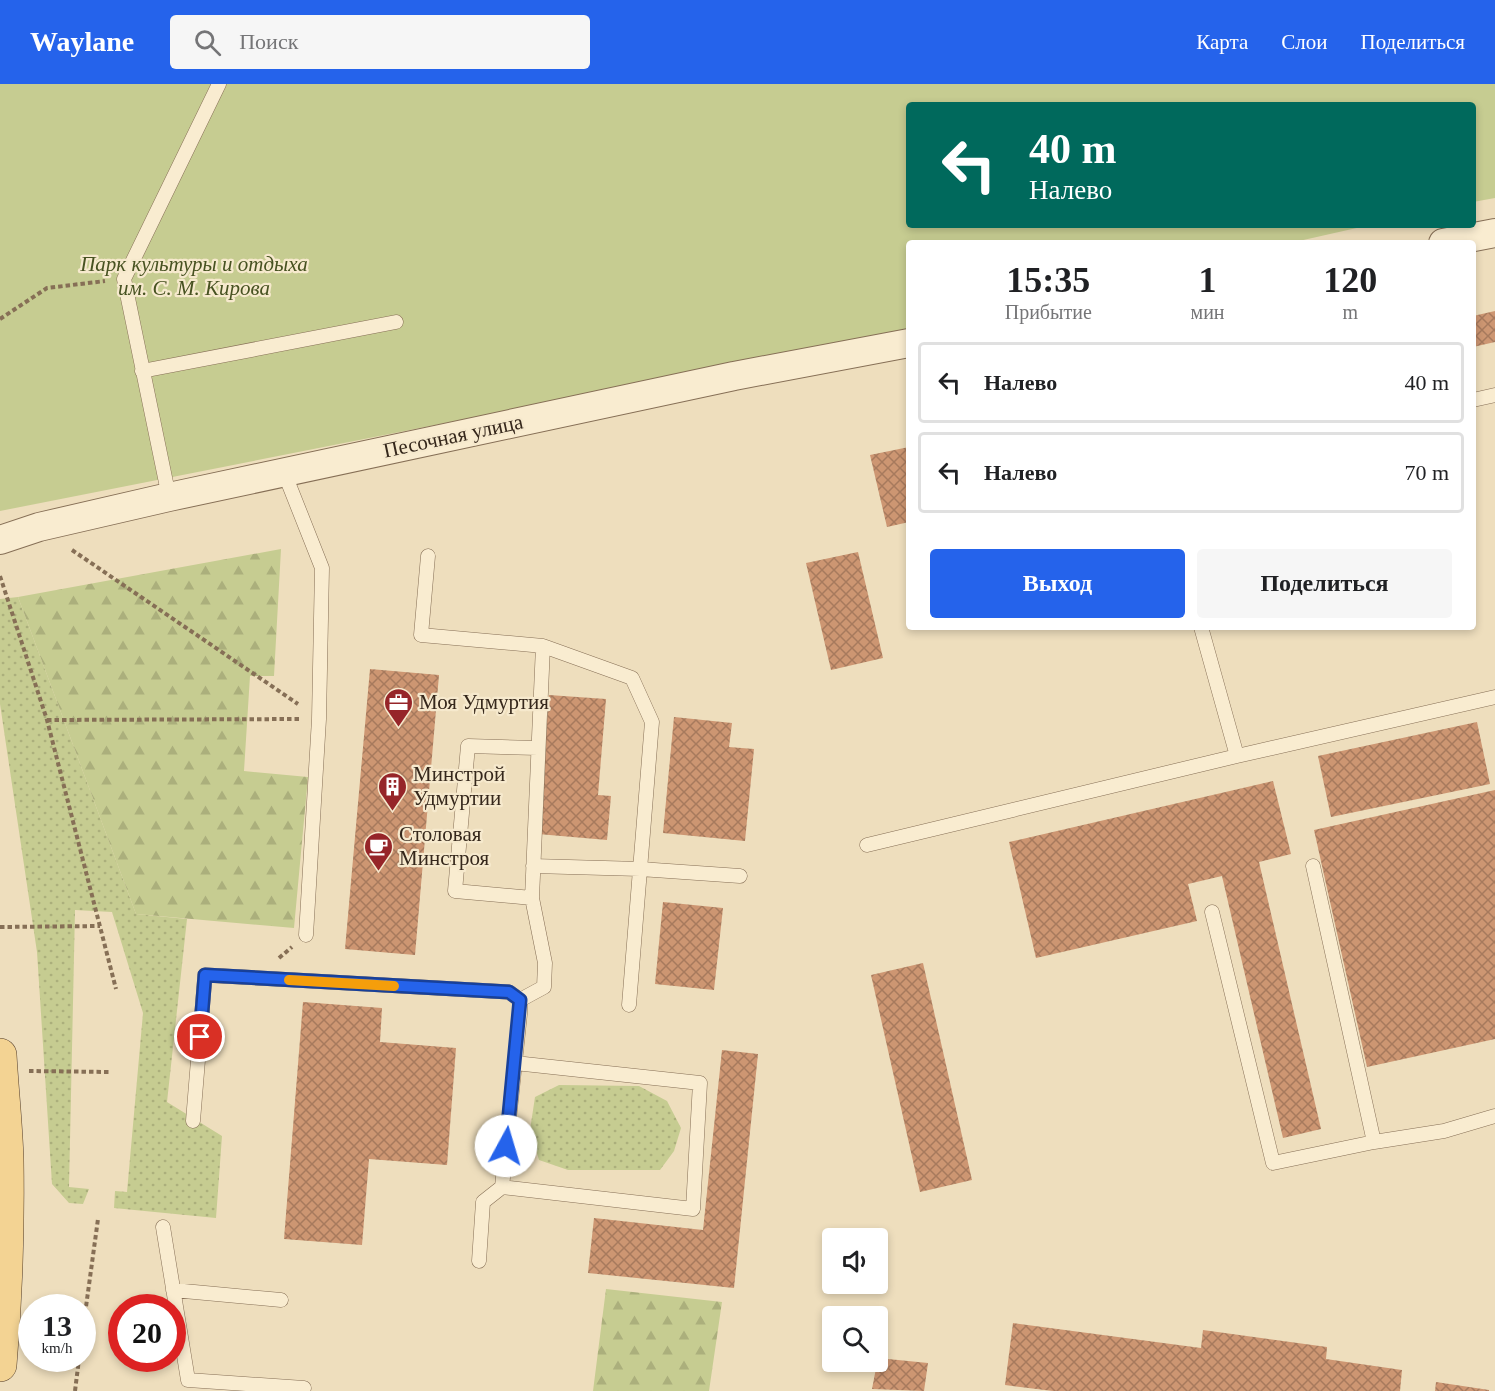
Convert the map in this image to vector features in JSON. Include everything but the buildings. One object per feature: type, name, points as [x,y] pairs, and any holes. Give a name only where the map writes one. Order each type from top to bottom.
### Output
[{"type":"main road","points":[[0,1365],[5,1310],[1,1063]]},
{"type":"street","points":[[1459,240],[1495,233]]},
{"type":"street","name":"Песочная улица","points":[[0,540],[39,527],[168,497],[734,376],[906,345]]},
{"type":"lane","points":[[168,497],[124,279],[219,84]]},
{"type":"lane","points":[[142,371],[396,322]]},
{"type":"lane","points":[[1476,399],[1495,395]]},
{"type":"lane","points":[[284,472],[322,568],[319,719],[306,935]]},
{"type":"lane","points":[[428,556],[421,635],[543,646],[632,678],[652,722],[629,1005]]},
{"type":"lane","points":[[1202,630],[1237,756]]},
{"type":"lane","points":[[520,1000],[544,987],[545,963],[532,898],[543,646]]},
{"type":"lane","points":[[867,845],[1495,697]]},
{"type":"lane","points":[[532,898],[455,891],[468,746],[538,748]]},
{"type":"lane","points":[[533,866],[640,869],[740,876]]},
{"type":"lane","points":[[1313,866],[1374,1142]]},
{"type":"lane","points":[[1212,912],[1273,1163],[1374,1142],[1444,1131],[1495,1116]]},
{"type":"lane","points":[[193,1121],[205,975],[509,992],[520,1000]]},
{"type":"lane","points":[[502,1187],[520,1000]]},
{"type":"lane","points":[[479,1261],[483,1202],[502,1187],[693,1209],[700,1083],[515,1063]]},
{"type":"lane","points":[[163,1227],[188,1380],[304,1388]]},
{"type":"lane","points":[[173,1290],[281,1300]]},
{"type":"path","points":[[0,319],[47,288],[124,279]]},
{"type":"path","points":[[39,527],[319,719]]},
{"type":"path","points":[[0,576],[47,720],[117,989]]},
{"type":"path","points":[[47,720],[319,719]]},
{"type":"path","points":[[0,927],[100,926]]},
{"type":"path","points":[[1,1063],[110,1072]]},
{"type":"path","points":[[88,1294],[98,1219]]},
{"type":"path","points":[[75,1391],[77,1372]]},
{"type":"green space","name":"Парк культуры и отдыха им. С. М. Кирова","points":[[0,84],[1495,84],[1495,198],[1476,201],[1476,102],[906,102],[906,228],[1357,228],[1303,240],[906,240],[906,330],[790,355],[0,511]]},
{"type":"green space","points":[[281,549],[274,676],[250,676],[244,771],[308,777],[294,928],[136,914],[18,597]]},
{"type":"green space","points":[[18,597],[136,914],[187,919],[167,1102],[222,1136],[216,1218],[114,1208],[115,1191],[127,1192],[143,1013],[112,912],[75,910],[69,1187],[89,1189],[83,1204],[69,1203],[52,1184],[37,952],[0,704],[0,599]]},
{"type":"green space","points":[[559,1085],[639,1086],[667,1101],[681,1128],[674,1151],[660,1170],[568,1170],[539,1160],[530,1130],[535,1097]]},
{"type":"green space","points":[[606,1289],[722,1302],[709,1391],[593,1391]]},
{"type":"slow traffic","points":[[289,980],[394,986]]},
{"type":"place","name":"Моя Удмуртия","points":[[398,728]]},
{"type":"place","name":"Минстрой Удмуртии","points":[[392,812]]},
{"type":"place","name":"Столовая Минстроя","points":[[378,872]]},
{"type":"route","points":[[200,1037],[205,975],[509,992],[520,1000],[520,1014],[506,1146]]}]
